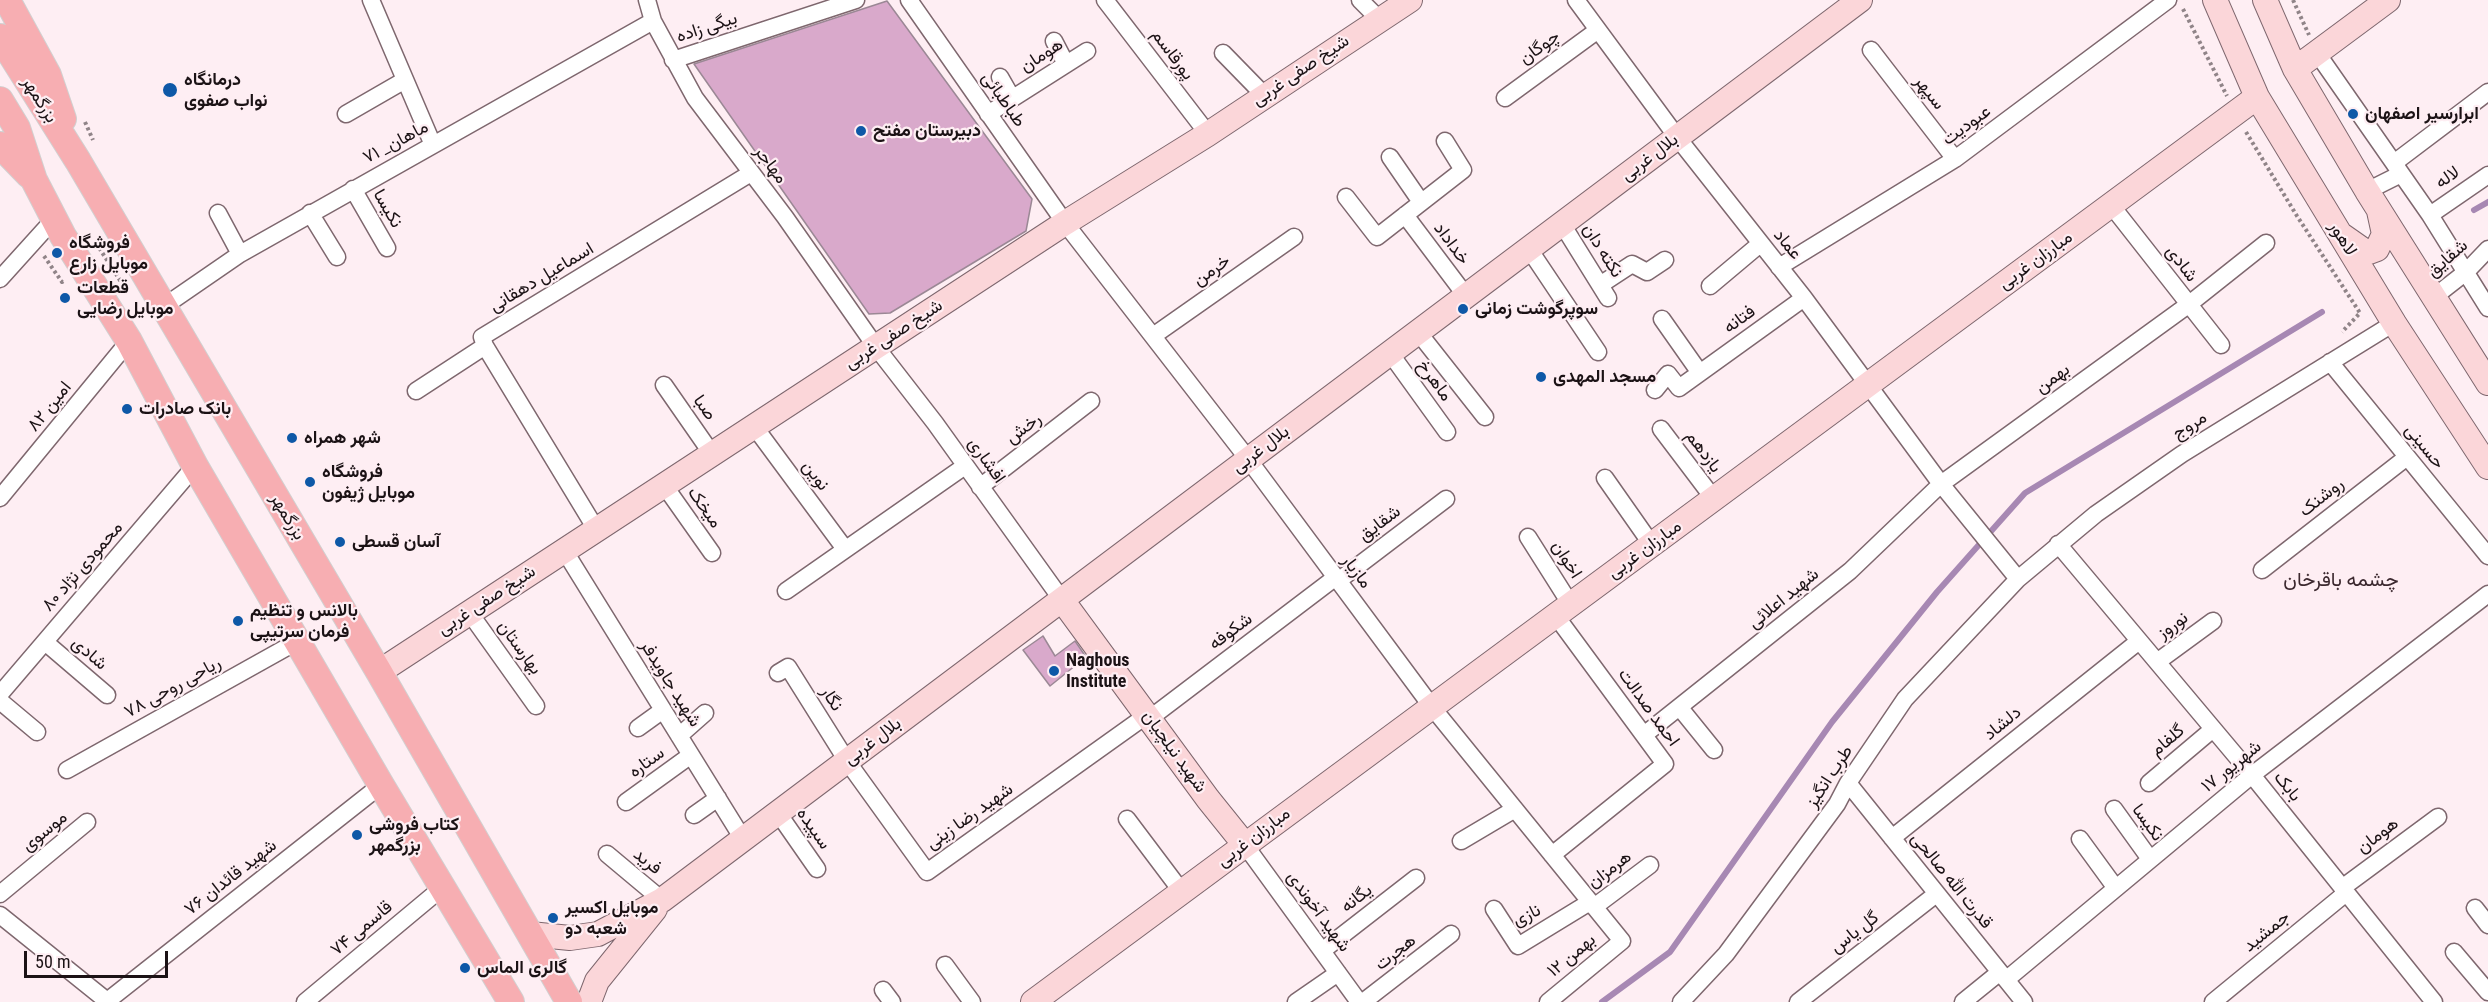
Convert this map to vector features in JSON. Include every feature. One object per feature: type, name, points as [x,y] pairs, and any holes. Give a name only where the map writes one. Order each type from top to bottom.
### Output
[{"type":"main road","points":[[7,0],[48,75],[78,161]]},
{"type":"main road","name":"بزرگمهر","points":[[0,37],[78,161],[379,672],[569,1002]]},
{"type":"main road","name":"بزرگمهر","points":[[0,100],[17,129],[34,180],[63,236],[129,341],[195,466],[511,1002]]},
{"type":"main road","points":[[0,145],[34,180]]},
{"type":"street","points":[[371,0],[433,145]]},
{"type":"street","name":"مهاجر","points":[[647,0],[653,21],[695,98],[876,347]]},
{"type":"street","name":"بیگی زاده","points":[[673,60],[856,0]]},
{"type":"street","name":"پورقاسم","points":[[1105,0],[1208,134]]},
{"type":"street","points":[[1360,0],[1379,19]]},
{"type":"street","name":"شیخ صفی غربی","points":[[379,672],[1065,223],[1208,134],[1410,0]]},
{"type":"street","name":"عماد","points":[[1576,0],[1677,137],[1804,298],[1965,516],[2018,579]]},
{"type":"street","name":"بلال غربی","points":[[662,900],[1860,0]]},
{"type":"street","name":"عبودیت","points":[[1779,267],[1955,159],[2168,0]]},
{"type":"street","name":"لاهور","points":[[2215,0],[2257,97],[2394,323],[2488,468]]},
{"type":"street","points":[[2265,0],[2295,69],[2372,198],[2488,383]]},
{"type":"street","points":[[2295,69],[2388,0]]},
{"type":"street","name":"طباطبائی","points":[[913,1],[988,114],[1065,223]]},
{"type":"street","name":"۷۱ _ماهان","points":[[163,307],[240,254],[310,213],[653,21]]},
{"type":"street","name":"چوگان","points":[[1505,98],[1598,30]]},
{"type":"street","points":[[1054,41],[1066,64]]},
{"type":"street","name":"سپهر","points":[[1871,50],[1955,159]]},
{"type":"street","name":"هومان","points":[[988,114],[1087,51]]},
{"type":"street","points":[[1223,53],[1264,95]]},
{"type":"street","points":[[2317,53],[2430,214],[2488,308]]},
{"type":"street","points":[[1000,77],[1012,98]]},
{"type":"street","points":[[346,114],[405,80]]},
{"type":"street","points":[[2372,198],[2398,168],[2488,92]]},
{"type":"street","name":"مبارزان غربی","points":[[1033,1002],[2257,97]]},
{"type":"street","points":[[1346,197],[1377,237],[1463,170],[1445,141]]},
{"type":"street","points":[[1390,157],[1421,202]]},
{"type":"street","name":"اسماعیل دهقانی","points":[[485,346],[482,337],[751,172]]},
{"type":"street","name":"لاله","points":[[2430,214],[2488,175]]},
{"type":"street","name":"نکیسا","points":[[353,189],[387,248]]},
{"type":"street","points":[[2337,230],[2363,250],[2368,252],[2377,249],[2384,234],[2372,198]]},
{"type":"street","name":"شادی","points":[[2111,205],[2221,345]]},
{"type":"street","points":[[218,213],[240,254]]},
{"type":"street","points":[[310,213],[337,257]]},
{"type":"street","name":"خداداد","points":[[1405,215],[1466,296]]},
{"type":"street","points":[[0,279],[55,218]]},
{"type":"street","name":"مازیار","points":[[1065,223],[1248,459],[1432,707],[1622,941]]},
{"type":"street","name":"نکته دان","points":[[1562,224],[1604,292],[1632,264],[1647,272],[1665,260]]},
{"type":"street","name":"خرمن","points":[[1153,336],[1294,237]]},
{"type":"street","name":"بهمن","points":[[1941,484],[2188,305],[2266,243]]},
{"type":"street","points":[[1710,286],[1760,244]]},
{"type":"street","points":[[1529,249],[1598,352]]},
{"type":"street","name":"شقایق","points":[[2434,297],[2466,272],[2488,249]]},
{"type":"street","name":"فتانه","points":[[1655,390],[1668,374],[1679,388],[1804,298]]},
{"type":"street","points":[[1662,319],[1700,373]]},
{"type":"street","name":"مروج","points":[[2018,579],[2058,544],[2182,454],[2394,323]]},
{"type":"street","points":[[1418,332],[1485,417]]},
{"type":"street","name":"امین ۸۲","points":[[0,498],[129,341]]},
{"type":"street","points":[[416,391],[485,346],[596,529]]},
{"type":"street","name":"افشاری","points":[[876,347],[1062,600]]},
{"type":"street","name":"ماهرخ","points":[[1390,353],[1447,432]]},
{"type":"street","name":"حسینی","points":[[2330,362],[2488,556]]},
{"type":"street","name":"صبا","points":[[664,385],[712,454]]},
{"type":"street","name":"رخش","points":[[980,487],[1091,401]]},
{"type":"street","name":"نوین","points":[[754,426],[845,549]]},
{"type":"street","name":"یازدهم","points":[[1661,429],[1714,499]]},
{"type":"street","name":"روشنک","points":[[2262,570],[2407,457]]},
{"type":"street","name":"محمودی نژاد ۸۰","points":[[0,694],[195,466]]},
{"type":"street","points":[[786,591],[965,466]]},
{"type":"street","points":[[1605,478],[1652,544]]},
{"type":"street","name":"شهید اعلائی","points":[[1644,735],[1850,571],[1941,484]]},
{"type":"street","name":"میخک","points":[[664,485],[712,553]]},
{"type":"street","name":"شقایق","points":[[1337,579],[1446,498]]},
{"type":"street","name":"اخوان","points":[[1528,537],[1563,610]]},
{"type":"street","name":"بابک","points":[[2058,544],[2252,775],[2434,1002]]},
{"type":"street","name":"شهید جاویدفر","points":[[564,550],[743,839]]},
{"type":"street","name":"شکوفه","points":[[1148,717],[1337,579]]},
{"type":"street","name":"طرب انگیز","points":[[1681,1002],[1726,954],[1837,804],[1848,783],[1905,699],[2018,579]]},
{"type":"street","name":"۱۷ شهریور","points":[[1963,1002],[2004,975],[2252,775],[2488,594]]},
{"type":"street","name":"شهید نیلچیان","points":[[1062,600],[1245,845]]},
{"type":"street","name":"احمد صدالت","points":[[1552,855],[1665,764],[1563,610]]},
{"type":"street","name":"بهارستان","points":[[469,612],[536,706]]},
{"type":"street","name":"نوروز","points":[[2157,662],[2213,621]]},
{"type":"street","name":"ریاحی روحی ۷۸","points":[[67,770],[298,641]]},
{"type":"street","name":"دلشاد","points":[[1892,838],[2139,641]]},
{"type":"street","name":"شادی","points":[[45,642],[107,695]]},
{"type":"street","name":"نگار","points":[[778,673],[788,668],[847,761]]},
{"type":"street","points":[[0,701],[37,732]]},
{"type":"street","points":[[1680,708],[1714,751]]},
{"type":"street","points":[[638,728],[663,710]]},
{"type":"street","points":[[679,736],[705,714]]},
{"type":"street","name":"شهید رضا زینی","points":[[847,761],[927,872],[1148,717]]},
{"type":"street","name":"گلفام","points":[[2149,783],[2213,729]]},
{"type":"street","name":"ستاره","points":[[626,802],[691,755]]},
{"type":"street","name":"قدرت الله صالحی","points":[[1848,783],[1935,895],[2004,975],[2024,1002]]},
{"type":"street","name":"شهید قائدان ۷۶","points":[[106,1001],[381,785]]},
{"type":"street","points":[[694,815],[718,798]]},
{"type":"street","points":[[1461,841],[1515,809]]},
{"type":"street","name":"نکیسا","points":[[2114,809],[2150,859]]},
{"type":"street","name":"سپیده","points":[[778,813],[817,869]]},
{"type":"street","name":"هومان","points":[[2344,890],[2438,816]]},
{"type":"street","points":[[1127,819],[1182,892]]},
{"type":"street","name":"موسوی","points":[[0,894],[87,822]]},
{"type":"street","points":[[2080,840],[2115,887]]},
{"type":"street","name":"شهید آخوندی","points":[[1245,845],[1361,1002]]},
{"type":"street","name":"فرید","points":[[607,854],[662,900]]},
{"type":"street","name":"هرمزان","points":[[1592,904],[1650,865]]},
{"type":"street","name":"یگانه","points":[[1322,951],[1416,878]]},
{"type":"street","name":"قاسمی ۷۴","points":[[305,1002],[443,887]]},
{"type":"street","name":"جمشید","points":[[2213,1002],[2344,890]]},
{"type":"street","name":"گل یاس","points":[[1798,1002],[1935,895]]},
{"type":"street","points":[[530,934],[570,938],[598,934],[662,900]]},
{"type":"street","points":[[589,1002],[597,981],[662,900]]},
{"type":"street","name":"نازی","points":[[1494,909],[1518,946],[1592,904]]},
{"type":"street","points":[[2475,908],[2488,925]]},
{"type":"street","points":[[0,915],[106,1001]]},
{"type":"street","name":"هجرت","points":[[1361,1002],[1451,934]]},
{"type":"street","name":"۱۲ بهمن","points":[[1548,1002],[1622,941]]},
{"type":"street","points":[[2454,952],[2488,992]]},
{"type":"street","points":[[945,965],[972,1002]]},
{"type":"street","points":[[1296,1002],[1338,973]]},
{"type":"path","points":[[2179,0],[2235,113],[2297,216],[2360,313],[2334,338],[2345,353]]},
{"type":"path","points":[[2293,0],[2317,53]]},
{"type":"path","points":[[92,236],[126,291]]},
{"type":"path","points":[[41,253],[62,282]]},
{"type":"building","name":"دبیرستان مفتح","points":[[887,1],[1032,199],[1026,231],[890,313],[869,314],[694,64]]},
{"type":"building","name":"Naghous Institute","points":[[1043,636],[1055,656],[1075,641],[1086,657],[1050,686],[1023,650]]},
{"type":"waterway","points":[[2474,210],[2488,202]]},
{"type":"waterway","points":[[1602,1002],[1670,952],[1832,722],[1937,592],[2025,493],[2322,312]]},
{"type":"place","name":"درمانگاه نواب صفوی","points":[[170,90]]},
{"type":"place","name":"ابرارسیر اصفهان","points":[[2353,114]]},
{"type":"place","name":"دبیرستان مفتح","points":[[861,131]]},
{"type":"place","name":"فروشگاه موبایل زارع","points":[[57,253]]},
{"type":"place","name":"قطعات موبایل رضایی","points":[[65,298]]},
{"type":"place","name":"سوپرگوشت زمانی","points":[[1463,309]]},
{"type":"place","name":"مسجد المهدی","points":[[1541,377]]},
{"type":"place","name":"بانک صادرات","points":[[127,409]]},
{"type":"place","name":"شهر همراه","points":[[292,438]]},
{"type":"place","name":"فروشگاه موبایل ژیفون","points":[[310,482]]},
{"type":"place","name":"آسان قسطی","points":[[340,542]]},
{"type":"place","name":"بالانس و تنظیم فرمان سرتیپی","points":[[238,621]]},
{"type":"place","name":"Naghous Institute","points":[[1054,671]]},
{"type":"place","name":"کتاب فروشی بزرگمهر","points":[[357,835]]},
{"type":"place","name":"موبایل اکسیر شعبه دو","points":[[553,918]]},
{"type":"place","name":"گالری الماس","points":[[465,968]]},
{"type":"district","name":"چشمه باقرخان","points":[[2341,581]]}]
